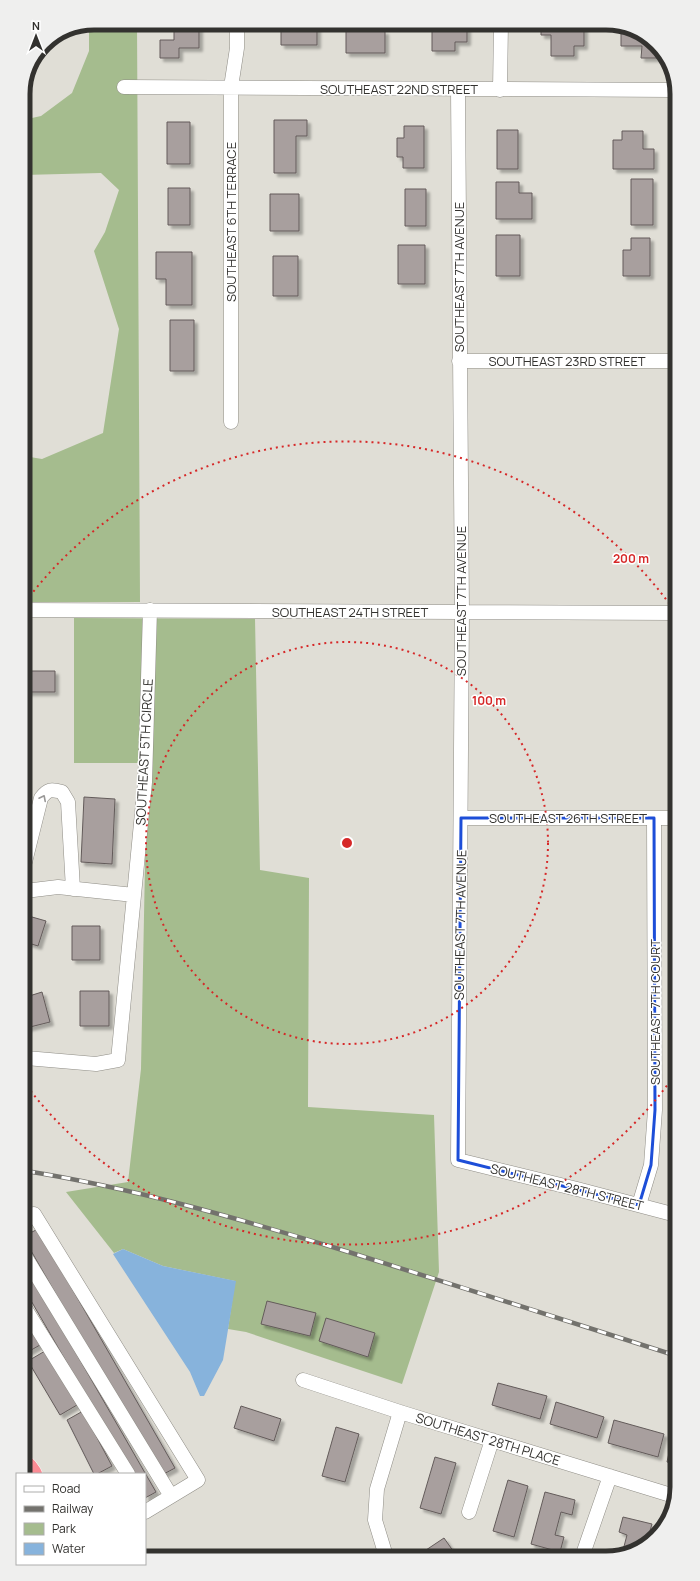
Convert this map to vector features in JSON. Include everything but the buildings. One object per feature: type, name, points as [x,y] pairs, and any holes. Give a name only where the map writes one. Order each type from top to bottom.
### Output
[{"type":"street","name":"SOUTHEAST 6TH TERRACE","points":[[231,422],[231,88],[237,48],[237,30]]},
{"type":"street","points":[[500,90],[501,30]]},
{"type":"street","name":"SOUTHEAST 22ND STREET","points":[[124,87],[670,90]]},
{"type":"street","name":"SOUTHEAST 7TH AVENUE","points":[[458,90],[462,613],[458,1160]]},
{"type":"street","name":"SOUTHEAST 23RD STREET","points":[[459,361],[670,361]]},
{"type":"street","name":"SOUTHEAST 24TH STREET","points":[[30,610],[670,613]]},
{"type":"street","name":"SOUTHEAST 5TH CIRCLE","points":[[30,1058],[96,1064],[118,1060],[145,782],[150,610]]},
{"type":"street","points":[[30,842],[41,798],[47,790],[52,789],[62,792],[68,802],[73,888]]},
{"type":"street","name":"SOUTHEAST 26TH STREET","points":[[461,818],[670,818]]},
{"type":"street","name":"SOUTHEAST 7TH COURT","points":[[639,1205],[651,1165],[655,1110],[654,818]]},
{"type":"street","points":[[30,890],[58,887],[134,894]]},
{"type":"street","name":"SOUTHEAST 28TH STREET","points":[[458,1160],[670,1213]]},
{"type":"street","points":[[30,1216],[34,1214],[198,1480],[172,1496],[146,1508]]},
{"type":"street","points":[[30,1265],[172,1496]]},
{"type":"street","points":[[30,1316],[127,1473]]},
{"type":"street","name":"SOUTHEAST 28TH PLACE","points":[[303,1380],[400,1412],[669,1494]]},
{"type":"street","points":[[384,1551],[375,1520],[377,1489],[400,1412]]},
{"type":"street","points":[[469,1512],[492,1440]]},
{"type":"street","points":[[584,1551],[610,1476]]},
{"type":"highlighted area","points":[[461,818],[654,818],[655,1110],[651,1165],[639,1205],[458,1160]]},
{"type":"green space","points":[[89,30],[137,30],[140,602],[30,602],[30,457],[42,459],[103,433],[119,329],[94,251],[105,232],[119,190],[101,173],[30,175],[30,118],[41,116],[72,93],[89,51]]},
{"type":"green space","points":[[74,618],[255,619],[260,870],[309,878],[308,1107],[434,1115],[439,1272],[402,1384],[246,1332],[228,1329],[235,1281],[163,1266],[123,1249],[114,1253],[66,1192],[128,1182],[141,1069],[147,763],[74,763]]},
{"type":"water","points":[[123,1249],[163,1266],[236,1281],[223,1360],[204,1396],[200,1396],[190,1372],[113,1254]]},
{"type":"railway","points":[[30,1172],[145,1195],[262,1226],[381,1262],[670,1354]]}]
